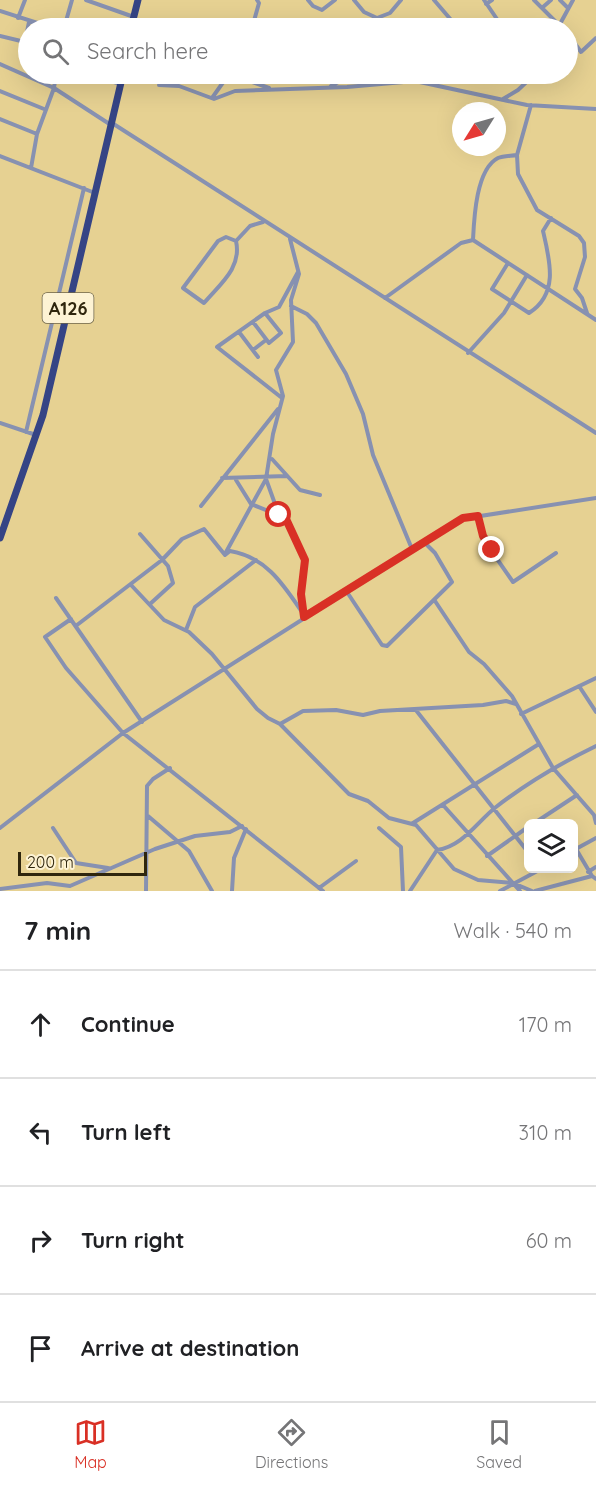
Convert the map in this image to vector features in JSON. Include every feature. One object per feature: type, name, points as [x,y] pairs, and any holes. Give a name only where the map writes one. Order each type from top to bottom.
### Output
[{"type":"highway","points":[[134,17],[138,0]]},
{"type":"highway","name":"A126","points":[[0,538],[37,435],[121,84]]},
{"type":"street","points":[[0,12],[18,18],[25,0]]},
{"type":"street","points":[[67,18],[72,0]]},
{"type":"street","points":[[86,0],[134,17]]},
{"type":"street","points":[[255,18],[259,3],[257,0]]},
{"type":"street","points":[[308,0],[313,6],[322,10],[335,0]]},
{"type":"street","points":[[354,0],[364,12],[377,18],[390,13],[401,0]]},
{"type":"street","points":[[434,0],[449,18]]},
{"type":"street","points":[[492,0],[485,2],[495,18]]},
{"type":"street","points":[[534,0],[553,18]]},
{"type":"street","points":[[543,7],[551,0]]},
{"type":"street","points":[[560,0],[568,8]]},
{"type":"street","points":[[564,18],[573,0]]},
{"type":"street","points":[[0,36],[18,40]]},
{"type":"street","points":[[578,48],[581,52],[596,38]]},
{"type":"street","points":[[0,64],[18,70]]},
{"type":"street","points":[[47,84],[596,433]]},
{"type":"street","points":[[31,168],[44,109],[55,84]]},
{"type":"street","points":[[212,98],[222,84]]},
{"type":"street","points":[[257,84],[271,89]]},
{"type":"street","points":[[330,87],[335,84]]},
{"type":"street","points":[[159,85],[179,86],[212,98],[235,91],[372,84]]},
{"type":"street","points":[[429,84],[531,105],[596,109]]},
{"type":"street","points":[[502,100],[524,84]]},
{"type":"street","points":[[0,91],[44,109]]},
{"type":"street","points":[[531,105],[517,155],[518,174],[537,210],[579,236],[584,243],[585,257],[575,289],[582,298],[587,314]]},
{"type":"street","points":[[0,119],[37,134]]},
{"type":"street","points":[[473,240],[477,199],[487,168],[498,158],[517,155]]},
{"type":"street","points":[[0,156],[95,193]]},
{"type":"street","points":[[26,432],[84,188]]},
{"type":"street","points":[[508,263],[492,289],[529,313],[538,307],[549,289],[551,263],[543,231],[551,218]]},
{"type":"street","points":[[236,242],[226,237],[218,241],[183,288],[204,303],[230,275],[237,261],[236,242],[250,226],[264,222]]},
{"type":"street","points":[[225,555],[267,478],[272,459],[282,398],[276,370],[293,342],[291,306],[298,271],[290,238]]},
{"type":"street","points":[[385,298],[460,243],[473,240],[596,320]]},
{"type":"street","points":[[282,398],[217,347],[265,313],[279,307],[298,271]]},
{"type":"street","points":[[468,353],[510,302],[527,275]]},
{"type":"street","points":[[291,306],[307,314],[316,323],[346,374],[363,414],[373,455],[412,549]]},
{"type":"street","points":[[253,322],[269,343],[281,333],[265,313]]},
{"type":"street","points":[[239,332],[258,357]]},
{"type":"street","points":[[253,350],[266,340]]},
{"type":"street","points":[[201,506],[280,406]]},
{"type":"street","points":[[0,423],[37,435]]},
{"type":"street","points":[[272,459],[300,490],[320,495]]},
{"type":"street","points":[[222,478],[236,480],[287,476]]},
{"type":"street","points":[[267,478],[279,515]]},
{"type":"street","points":[[236,480],[251,504],[286,519],[305,560],[301,594],[303,615]]},
{"type":"street","points":[[0,828],[123,733],[225,669],[303,615],[347,592],[463,518],[596,498]]},
{"type":"street","points":[[478,516],[486,543],[513,582],[556,553]]},
{"type":"street","points":[[77,625],[162,560],[182,539],[204,529],[225,555]]},
{"type":"street","points":[[141,534],[168,566],[173,583],[150,604]]},
{"type":"street","points":[[347,592],[384,647],[435,601],[452,582],[435,553],[424,542]]},
{"type":"street","points":[[225,555],[230,551],[246,554],[277,575],[303,615]]},
{"type":"street","points":[[186,630],[195,607],[256,560]]},
{"type":"street","points":[[131,585],[164,620],[186,630],[225,669],[257,709],[267,718],[280,724],[349,794],[368,801],[389,818],[412,823],[431,840],[453,869],[478,880],[513,883],[534,891],[592,876]]},
{"type":"street","points":[[56,598],[77,625],[142,722]]},
{"type":"street","points":[[435,601],[469,652],[492,673],[517,704],[552,768],[594,815],[596,823]]},
{"type":"street","points":[[71,619],[45,637],[66,668],[123,733],[320,889],[356,861]]},
{"type":"street","points":[[521,714],[596,678]]},
{"type":"street","points":[[579,686],[596,712]]},
{"type":"street","points":[[280,724],[303,711],[336,710],[363,715],[506,701],[517,704]]},
{"type":"street","points":[[415,709],[496,807],[524,846]]},
{"type":"street","points":[[412,823],[539,744]]},
{"type":"street","points":[[437,850],[447,849],[468,834],[496,807],[552,768],[596,746]]},
{"type":"street","points":[[146,891],[147,786],[153,779],[170,768]]},
{"type":"street","points":[[541,819],[577,795]]},
{"type":"street","points":[[443,805],[520,891]]},
{"type":"street","points":[[148,816],[189,851],[212,891]]},
{"type":"street","points":[[1,890],[47,883],[70,886],[146,852],[179,841],[230,832],[244,827]]},
{"type":"street","points":[[232,891],[234,858],[244,827]]},
{"type":"street","points":[[53,828],[76,863],[111,868]]},
{"type":"street","points":[[379,828],[401,847],[403,891]]},
{"type":"street","points":[[487,855],[524,830]]},
{"type":"street","points":[[578,848],[596,838]]},
{"type":"street","points":[[410,891],[437,850]]},
{"type":"street","points":[[578,855],[592,876]]},
{"type":"street","points":[[592,876],[596,867]]},
{"type":"street","points":[[500,891],[534,873]]},
{"type":"street","points":[[512,891],[513,883]]},
{"type":"route","points":[[279,515],[286,519],[305,560],[301,594],[304,617],[463,518],[478,516],[483,536],[492,550]]}]
